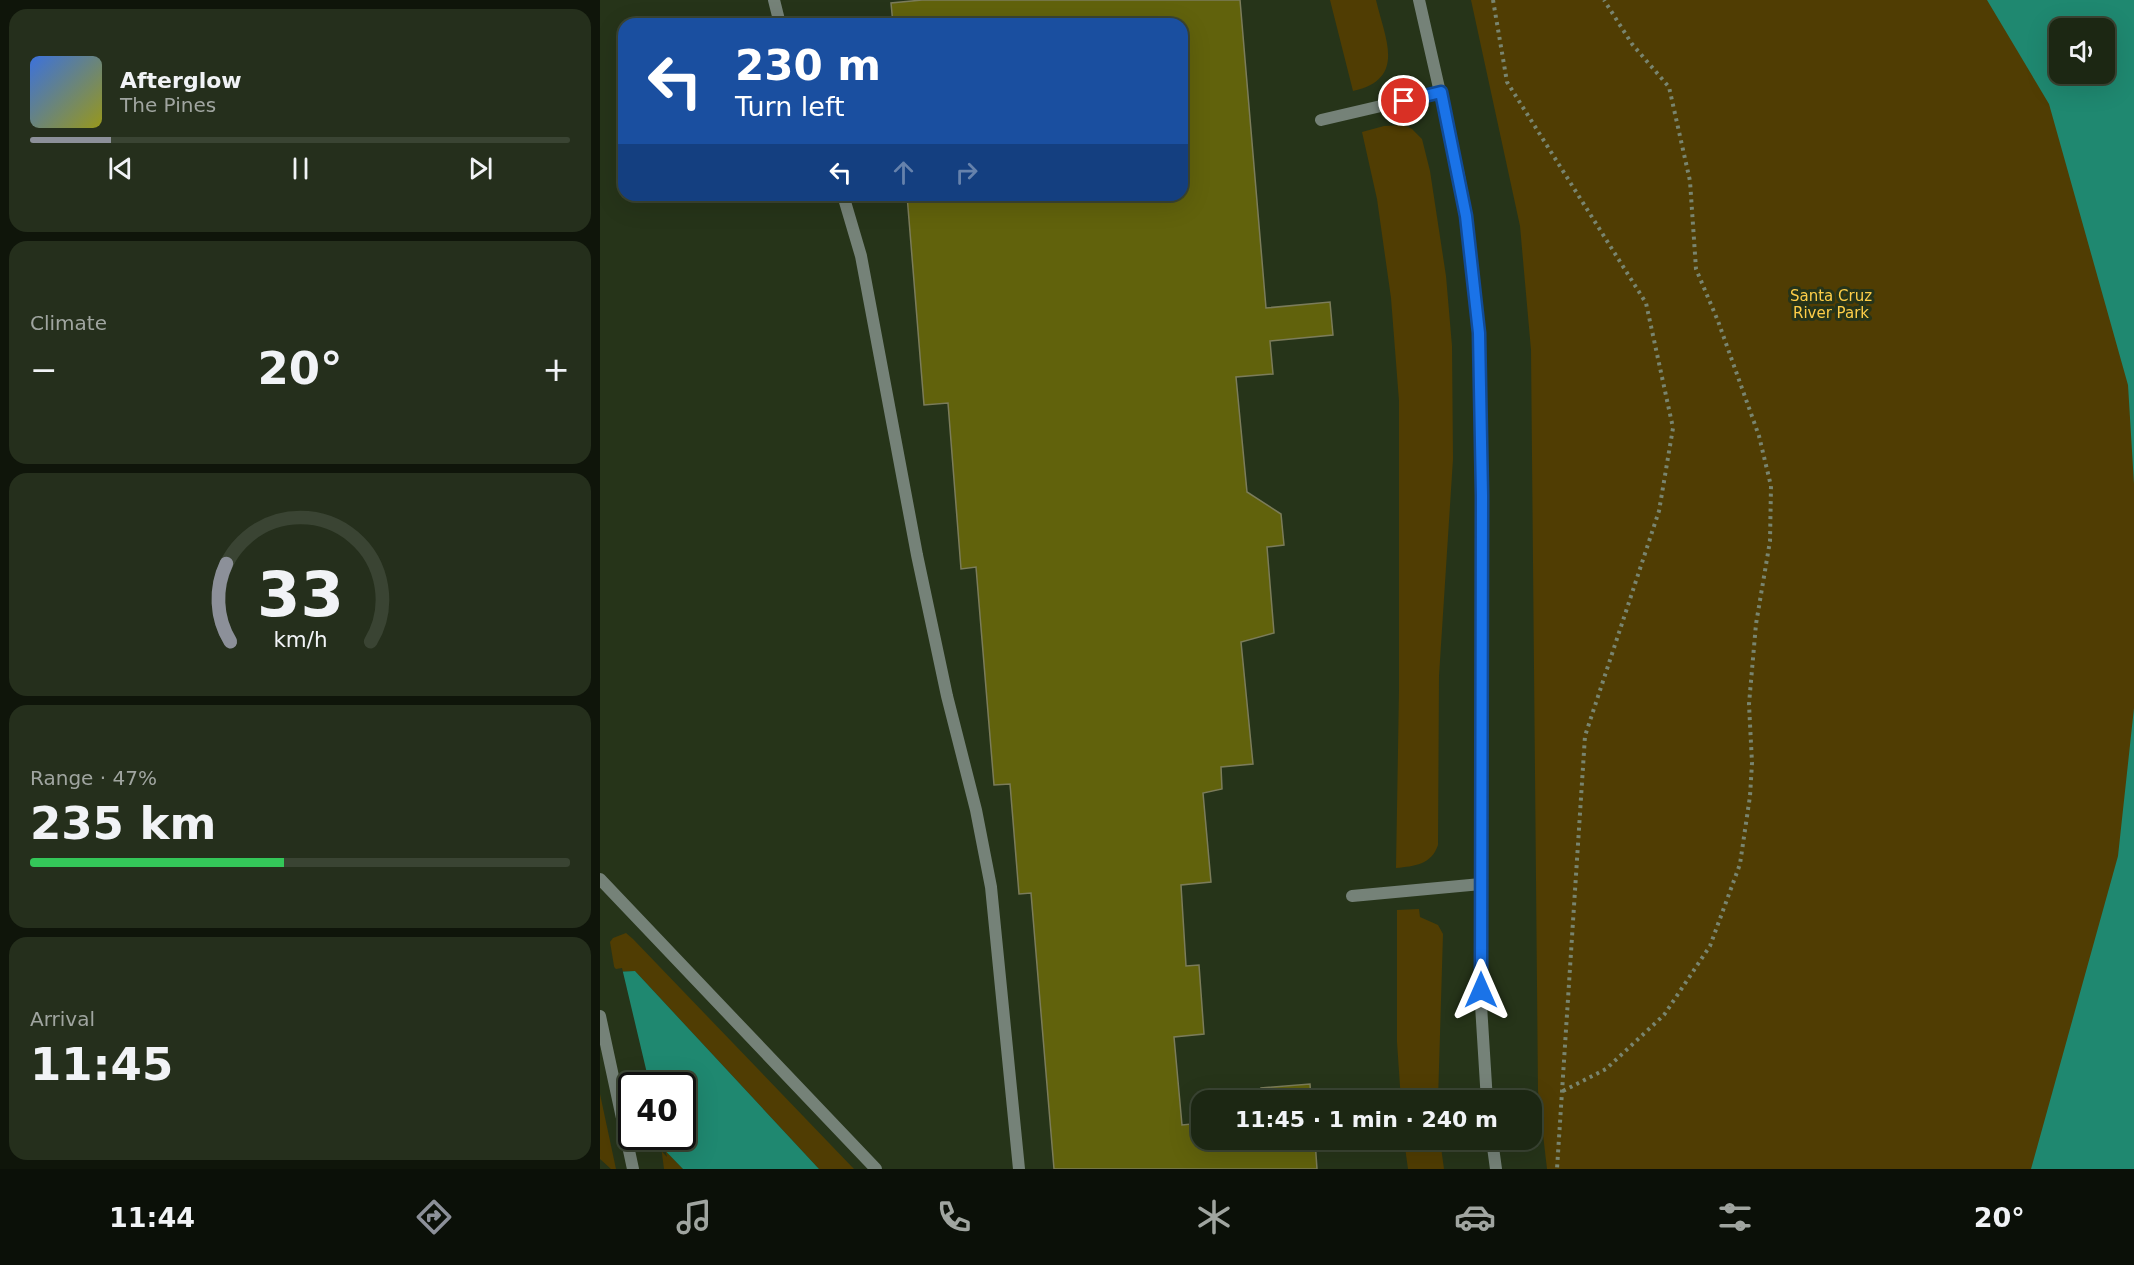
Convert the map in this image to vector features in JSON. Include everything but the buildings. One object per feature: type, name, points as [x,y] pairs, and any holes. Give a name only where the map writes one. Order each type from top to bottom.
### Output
[{"type":"street","points":[[774,0],[778,18]]},
{"type":"street","points":[[1419,0],[1441,92],[1466,216],[1479,333],[1482,496],[1482,1036],[1486,1090]]},
{"type":"street","points":[[1321,120],[1441,92]]},
{"type":"street","points":[[845,201],[861,256],[917,555],[989,875],[1019,1169]]},
{"type":"street","points":[[600,879],[876,1169]]},
{"type":"street","points":[[1352,896],[1481,884]]},
{"type":"street","points":[[600,1016],[633,1169]]},
{"type":"street","points":[[1493,1150],[1496,1169]]},
{"type":"path","points":[[1493,0],[1507,82],[1646,303],[1673,428],[1659,511],[1585,736],[1557,1169]]},
{"type":"path","points":[[1562,1092],[1606,1069],[1664,1015],[1710,946],[1714,936],[1740,864],[1750,796],[1752,763],[1749,704],[1756,624],[1770,541],[1771,486],[1759,436],[1718,321],[1696,269],[1690,181],[1669,87],[1632,44],[1604,0]]},
{"type":"green space","points":[[1330,0],[1376,0],[1388,56],[1381,77],[1370,85],[1353,91]]},
{"type":"green space","name":"Santa Cruz River Park","points":[[1471,0],[2134,0],[2134,1169],[1547,1169],[1542,1126],[1542,1090],[1538,1090],[1531,350],[1520,226]]},
{"type":"green space","points":[[1404,125],[1422,139],[1430,171],[1446,276],[1452,346],[1453,459],[1439,676],[1438,845],[1427,861],[1396,868],[1399,690],[1399,401],[1391,298],[1377,199],[1362,132],[1384,126]]},
{"type":"green space","points":[[1419,909],[1420,917],[1438,925],[1443,934],[1438,1090],[1400,1090],[1397,1042],[1397,910]]},
{"type":"green space","points":[[626,933],[854,1169],[819,1169],[635,971],[615,972],[610,942],[613,938]]},
{"type":"green space","points":[[600,1094],[616,1169],[611,1169],[600,1159]]},
{"type":"green space","points":[[662,1150],[665,1150],[683,1169],[664,1169]]},
{"type":"green space","points":[[1405,1150],[1441,1150],[1444,1169],[1408,1169]]},
{"type":"water","points":[[1987,0],[2134,0],[2134,484],[2128,385],[2049,104]]},
{"type":"water","points":[[2134,708],[2134,1169],[2031,1169],[2118,856]]},
{"type":"water","points":[[600,956],[615,972],[635,971],[819,1169],[683,1169],[665,1150],[696,1150],[696,1072],[629,1072]]},
{"type":"pier","points":[[600,953],[616,969],[622,968],[647,1072],[618,1072],[618,1105],[600,1087]]},
{"type":"route","points":[[1404,101],[1441,92],[1466,216],[1476,296],[1482,476],[1481,990]]}]
